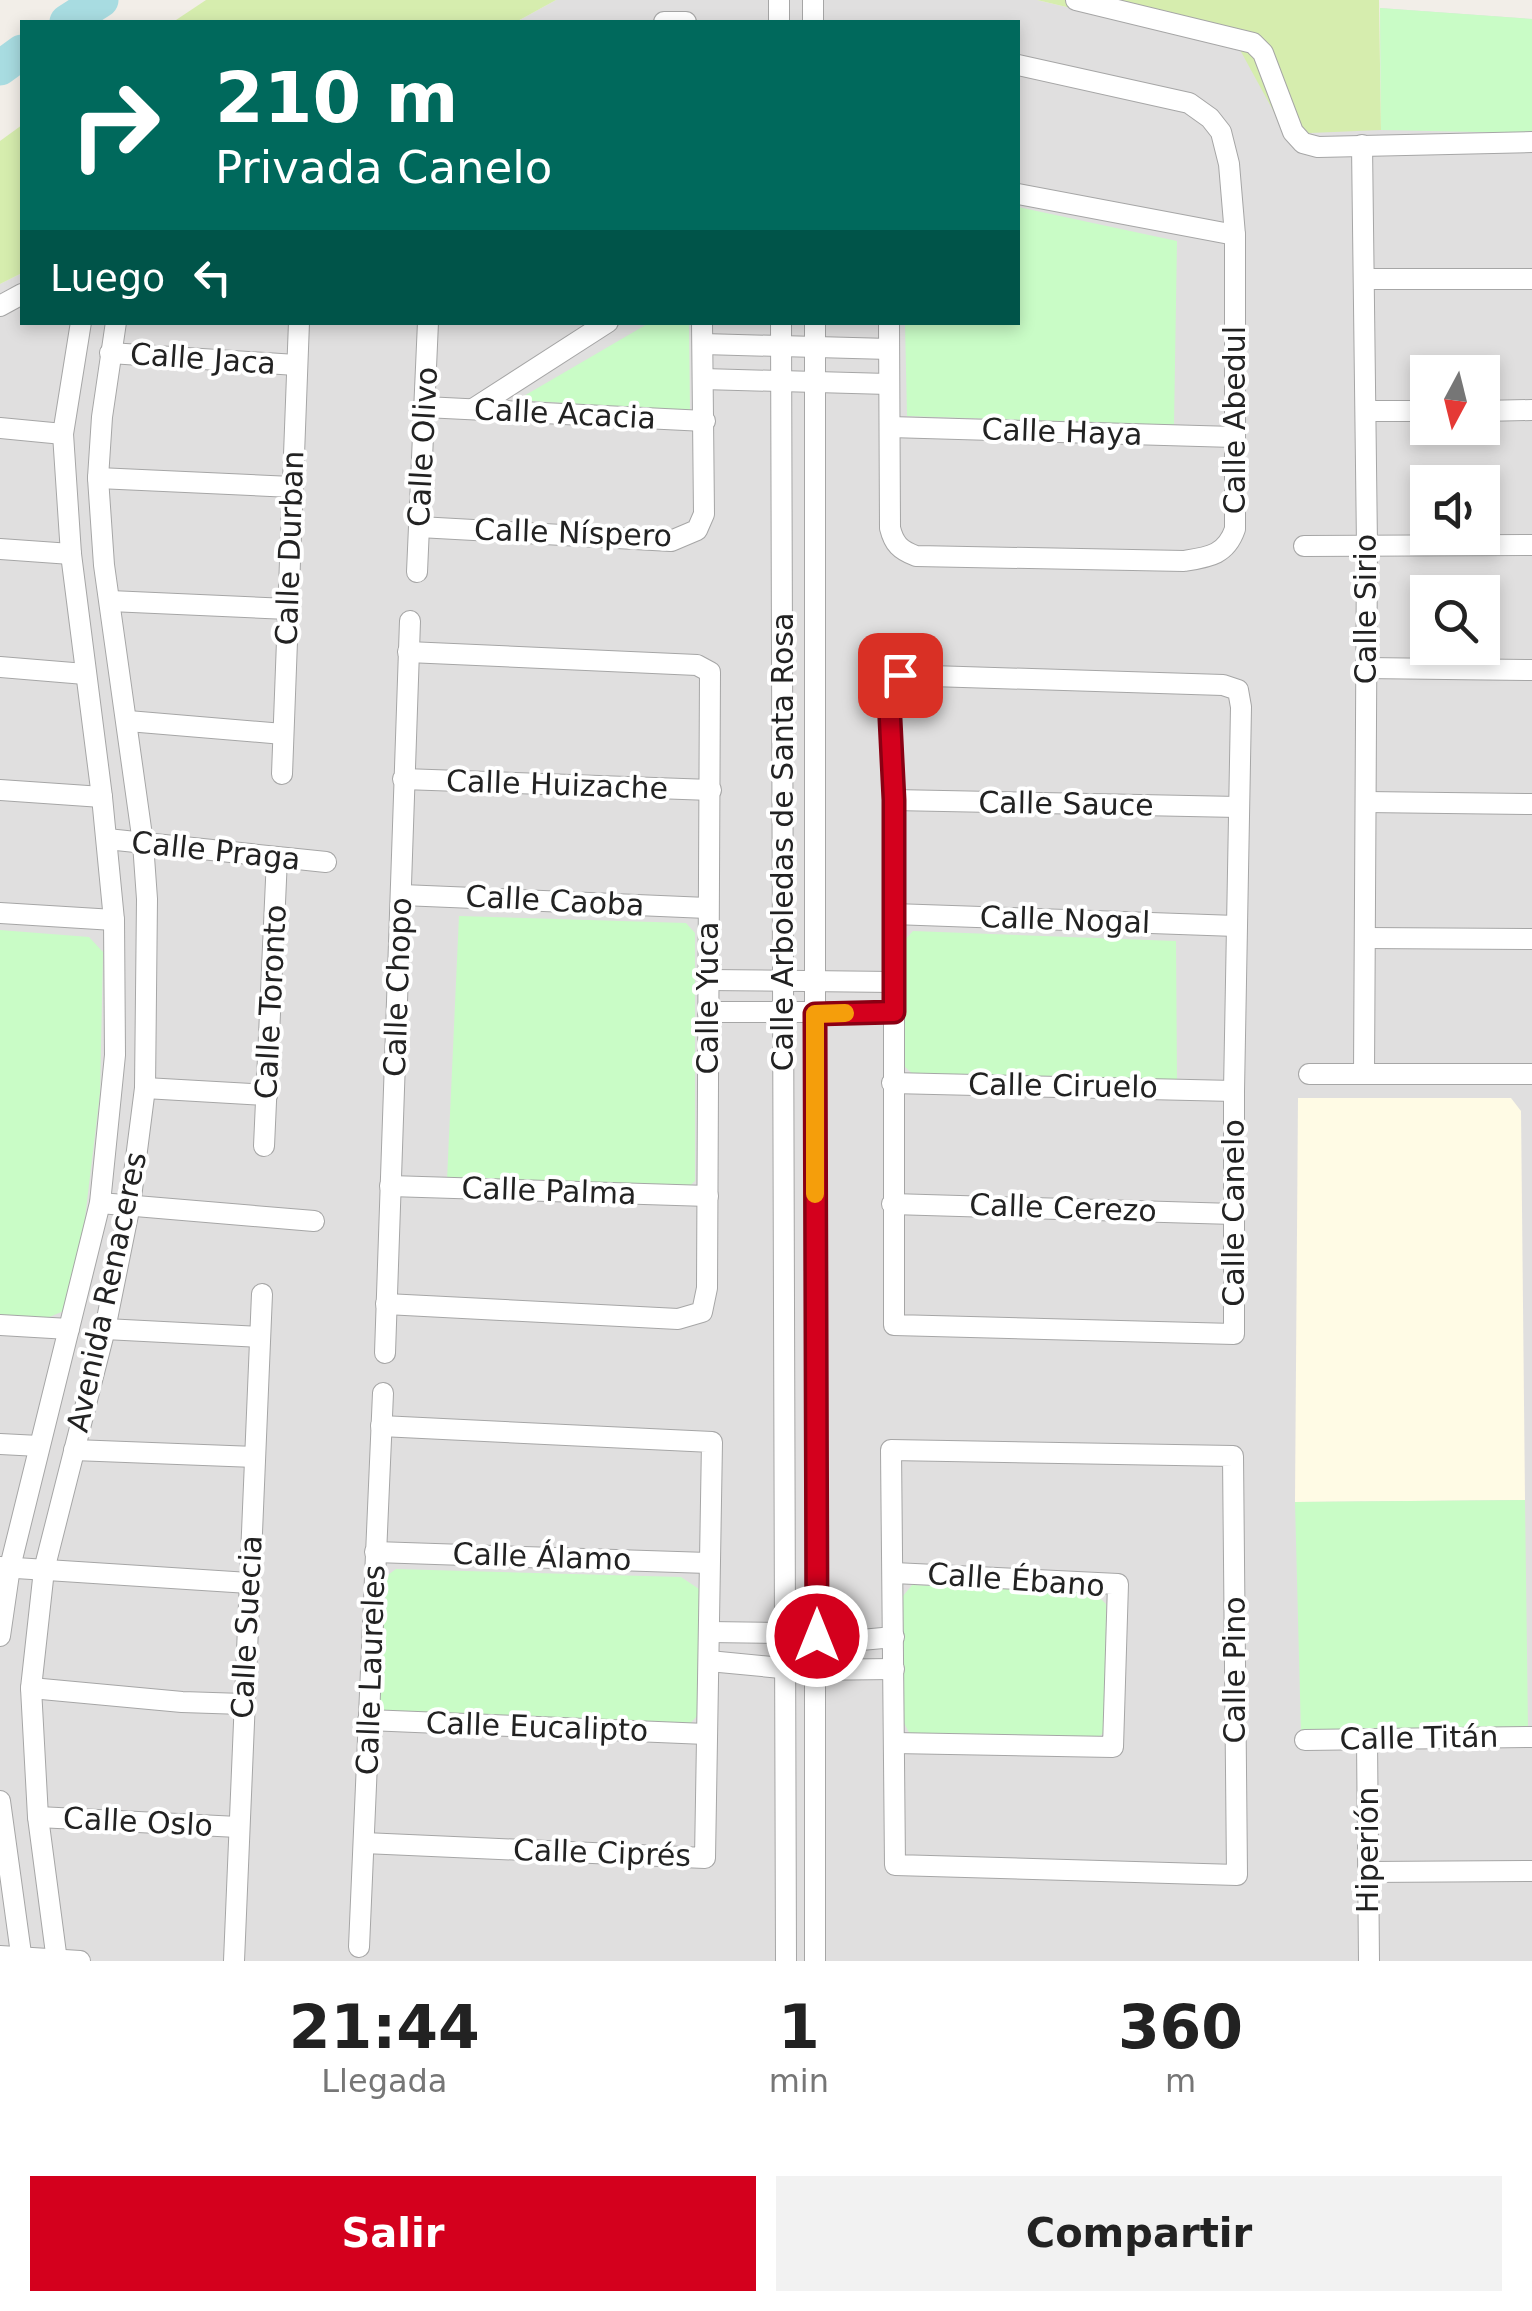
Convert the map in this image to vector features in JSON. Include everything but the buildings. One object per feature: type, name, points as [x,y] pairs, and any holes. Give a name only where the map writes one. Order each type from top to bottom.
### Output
[{"type":"street","points":[[1076,0],[1253,43],[1263,53],[1293,132],[1303,143],[1318,146],[1532,142]]},
{"type":"street","name":"Calle Abedul","points":[[889,325],[890,528],[894,542],[903,551],[916,556],[1184,561],[1211,557],[1225,550],[1235,529],[1235,235],[1229,164],[1221,132],[1190,103],[1020,65]]},
{"type":"street","name":"Calle Sirio","points":[[1362,144],[1366,412],[1364,1074]]},
{"type":"street","points":[[1020,194],[1235,235]]},
{"type":"street","points":[[1365,280],[1532,279]]},
{"type":"street","name":"Avenida Renaceres","points":[[0,1636],[5,1567],[100,1203],[115,1055],[114,920],[70,554],[63,434],[81,325]]},
{"type":"street","name":"Avenida Renaceres","points":[[57,1960],[38,1817],[31,1688],[44,1570],[104,1329],[130,1205],[145,1088],[147,936],[143,844],[100,526],[98,478],[115,325]]},
{"type":"street","name":"Calle Durban","points":[[282,774],[299,325]]},
{"type":"street","name":"Calle Olivo","points":[[417,572],[428,325]]},
{"type":"street","points":[[473,409],[603,325]]},
{"type":"street","name":"Calle Arboledas de Santa Rosa","points":[[781,325],[783,981],[801,1669],[815,1961]]},
{"type":"street","name":"Calle Arboledas de Santa Rosa","points":[[786,1961],[801,1669],[816,982],[815,325]]},
{"type":"street","points":[[702,333],[781,346],[889,349]]},
{"type":"street","name":"Calle Níspero","points":[[419,527],[671,541],[697,530],[704,514],[702,333]]},
{"type":"street","name":"Calle Jaca","points":[[110,353],[296,365]]},
{"type":"street","points":[[703,379],[888,384]]},
{"type":"street","name":"Calle Acacia","points":[[425,406],[704,421]]},
{"type":"street","points":[[1500,410],[1532,410]]},
{"type":"street","points":[[1366,412],[1410,411]]},
{"type":"street","points":[[0,428],[63,434]]},
{"type":"street","name":"Calle Haya","points":[[890,428],[1234,437]]},
{"type":"street","points":[[98,478],[292,486]]},
{"type":"street","points":[[1304,546],[1532,546]]},
{"type":"street","points":[[0,549],[70,554]]},
{"type":"street","points":[[110,601],[288,609]]},
{"type":"street","name":"Calle Chopo","points":[[385,1353],[410,621]]},
{"type":"street","name":"Calle Yuca","points":[[386,1304],[692,1317],[702,1312],[706,1301],[710,672],[706,667],[408,652]]},
{"type":"street","points":[[0,667],[84,674]]},
{"type":"street","points":[[1366,668],[1532,670]]},
{"type":"street","name":"Calle Canelo","points":[[893,676],[1238,690],[1241,700],[1234,1334],[894,1325],[894,800],[889,690],[893,676]]},
{"type":"street","points":[[128,721],[283,734]]},
{"type":"street","name":"Calle Huizache","points":[[403,779],[711,790]]},
{"type":"street","points":[[0,790],[102,798]]},
{"type":"street","name":"Calle Sauce","points":[[894,800],[1238,808]]},
{"type":"street","points":[[1366,802],[1532,804]]},
{"type":"street","name":"Calle Praga","points":[[107,839],[326,862]]},
{"type":"street","name":"Calle Toronto","points":[[264,1146],[277,858]]},
{"type":"street","name":"Calle Caoba","points":[[402,895],[708,908]]},
{"type":"street","points":[[0,913],[114,920]]},
{"type":"street","name":"Calle Nogal","points":[[893,914],[1236,926]]},
{"type":"street","points":[[1366,938],[1532,940]]},
{"type":"street","points":[[708,980],[893,982]]},
{"type":"street","points":[[708,1012],[894,1012]]},
{"type":"street","points":[[1309,1074],[1532,1074]]},
{"type":"street","name":"Calle Ciruelo","points":[[892,1082],[1234,1090]]},
{"type":"street","points":[[145,1088],[267,1095]]},
{"type":"street","name":"Calle Palma","points":[[390,1186],[708,1196]]},
{"type":"street","points":[[100,1203],[314,1221]]},
{"type":"street","name":"Calle Cerezo","points":[[892,1204],[1234,1214]]},
{"type":"street","name":"Calle Suecia","points":[[234,1961],[262,1294]]},
{"type":"street","points":[[0,1325],[69,1328]]},
{"type":"street","points":[[104,1329],[260,1337]]},
{"type":"street","name":"Calle Laureles","points":[[359,1947],[383,1393]]},
{"type":"street","name":"Calle Ciprés","points":[[364,1843],[706,1858],[712,1442],[382,1426]]},
{"type":"street","points":[[0,1444],[39,1446]]},
{"type":"street","points":[[74,1450],[255,1457]]},
{"type":"street","name":"Calle Pino","points":[[891,1450],[1234,1456],[1237,1875],[895,1865],[894,1573],[891,1450]]},
{"type":"street","name":"Calle Álamo","points":[[375,1552],[708,1563]]},
{"type":"street","points":[[5,1567],[249,1584]]},
{"type":"street","name":"Calle Ébano","points":[[894,1573],[1118,1584],[1113,1747],[894,1743]]},
{"type":"street","points":[[709,1632],[800,1634],[864,1641],[894,1637]]},
{"type":"street","points":[[709,1661],[801,1669],[894,1669]]},
{"type":"street","points":[[31,1688],[244,1704]]},
{"type":"street","name":"Calle Eucalipto","points":[[368,1720],[706,1734]]},
{"type":"street","name":"Calle Titán","points":[[1305,1740],[1532,1736]]},
{"type":"street","name":"Hiperión","points":[[1367,1738],[1369,1961]]},
{"type":"street","points":[[0,1801],[14,1958],[80,1961]]},
{"type":"street","name":"Calle Oslo","points":[[38,1817],[238,1827]]},
{"type":"street","points":[[1368,1872],[1532,1871]]},
{"type":"shaded area","points":[[556,0],[1037,0],[1239,48],[1381,130],[1380,8],[1532,19],[1532,1961],[0,1961],[0,284],[20,274],[20,325],[1020,325],[1020,20],[520,20]]},
{"type":"shaded area","points":[[1298,1098],[1511,1098],[1521,1111],[1525,1500],[1295,1502]]},
{"type":"green space","points":[[206,0],[556,0],[520,20],[176,20]]},
{"type":"green space","points":[[1037,0],[1379,0],[1381,130],[1286,134],[1239,48]]},
{"type":"green space","points":[[1380,8],[1532,19],[1532,133],[1381,130]]},
{"type":"green space","points":[[20,126],[20,274],[0,284],[0,141]]},
{"type":"green space","points":[[1020,207],[1177,241],[1174,425],[907,416],[905,325],[1020,325]]},
{"type":"green space","points":[[646,325],[689,325],[690,411],[517,400]]},
{"type":"green space","points":[[459,916],[686,923],[695,933],[695,1181],[685,1190],[447,1180]]},
{"type":"green space","points":[[0,930],[89,937],[103,952],[100,1093],[85,1218],[66,1310],[47,1318],[0,1316]]},
{"type":"green space","points":[[913,931],[1176,941],[1177,1080],[915,1076],[903,1065],[900,945]]},
{"type":"green space","points":[[1525,1500],[1528,1727],[1301,1734],[1295,1502]]},
{"type":"green space","points":[[396,1569],[681,1577],[699,1589],[697,1716],[685,1729],[388,1720],[378,1702],[381,1580]]},
{"type":"green space","points":[[912,1585],[1094,1592],[1106,1604],[1105,1731],[1093,1743],[911,1736],[904,1723],[903,1596]]},
{"type":"waterway","points":[[70,20],[101,0]]},
{"type":"waterway","points":[[0,68],[20,53]]},
{"type":"slow traffic","points":[[815,1194],[815,1014],[845,1013]]},
{"type":"route","points":[[817,1636],[815,1014],[894,1012],[894,800],[889,699],[890,682],[893,676],[900,675]]}]
